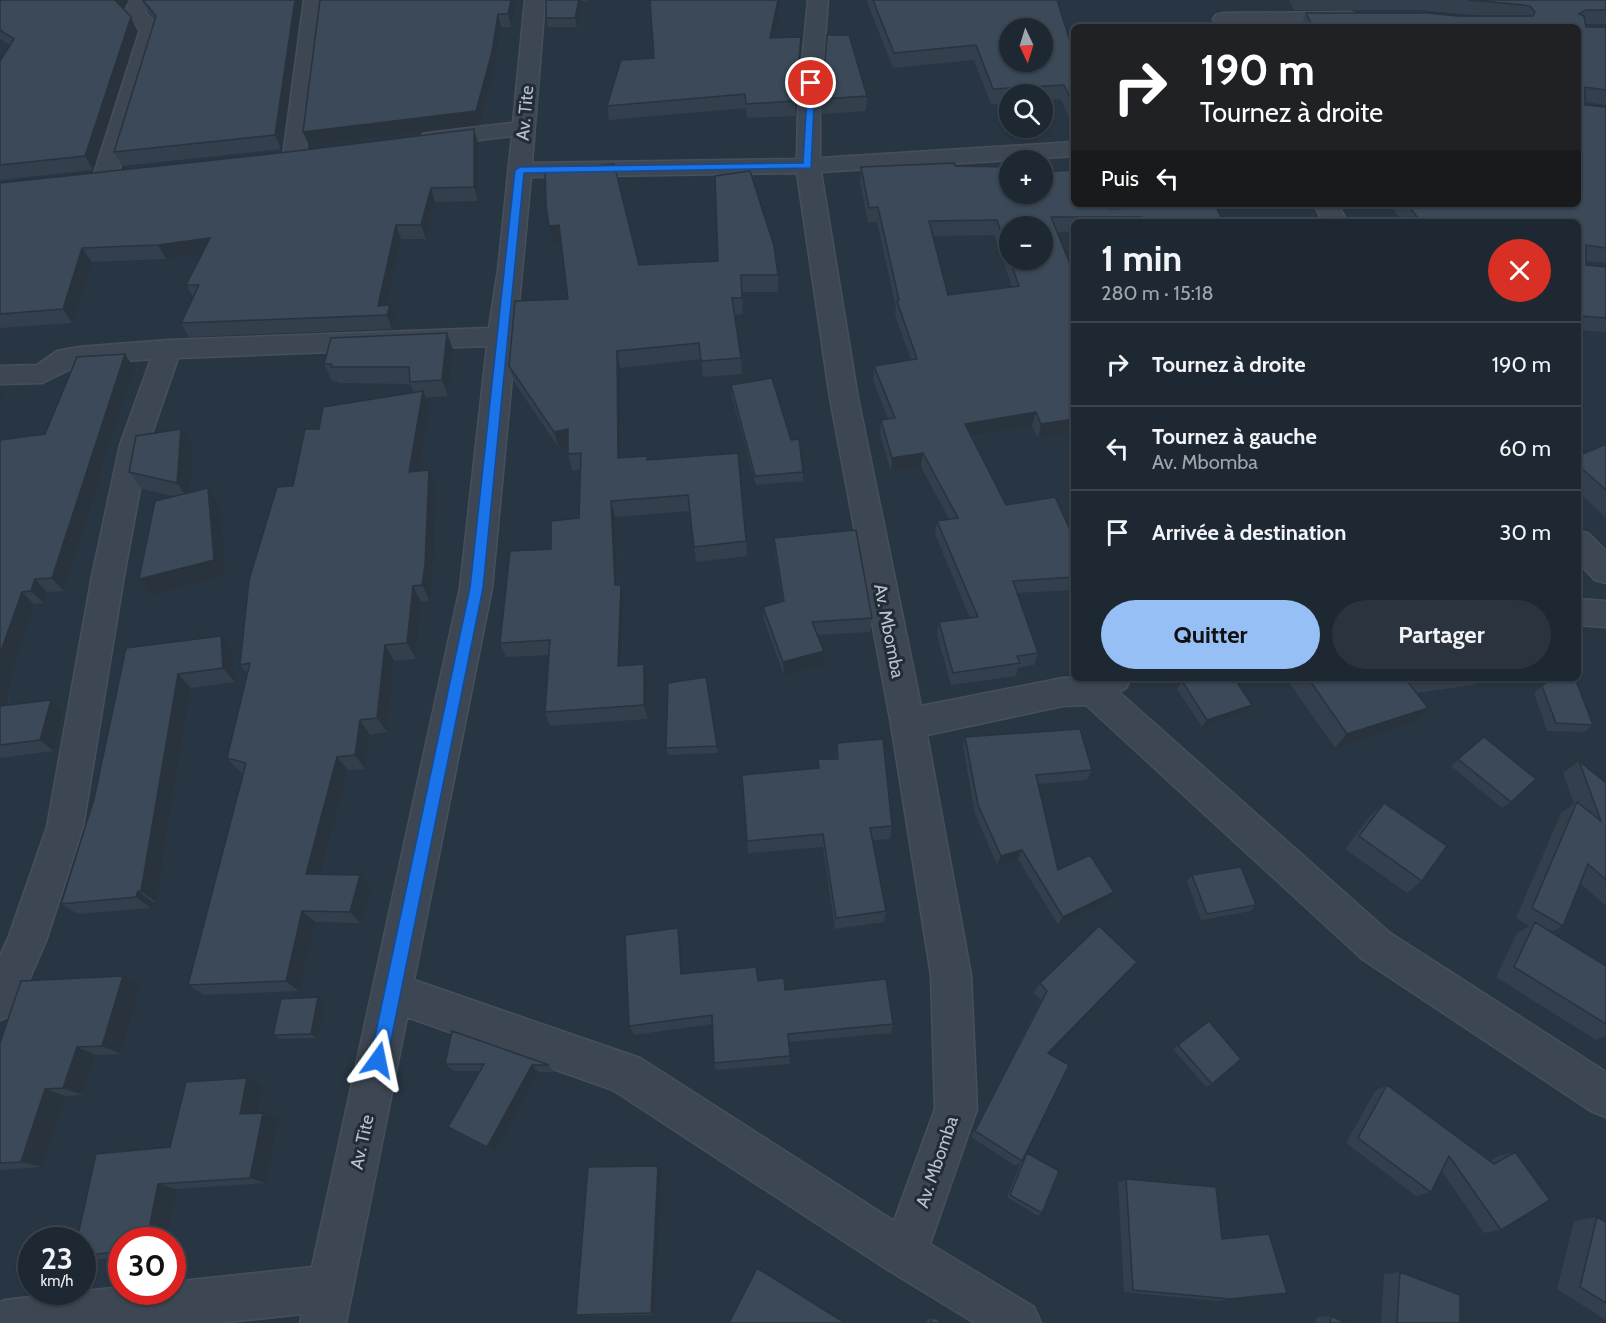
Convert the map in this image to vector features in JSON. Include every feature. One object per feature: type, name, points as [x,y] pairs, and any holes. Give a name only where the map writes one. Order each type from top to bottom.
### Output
[{"type":"street","points":[[105,177],[151,29],[134,13],[140,0]]},
{"type":"street","points":[[294,157],[314,0]]},
{"type":"street","name":"Av. Tite","points":[[328,1305],[476,588],[501,337],[511,270],[535,0]]},
{"type":"street","name":"Av. Mbomba","points":[[818,0],[809,104],[808,166],[844,398],[908,724],[951,975],[956,1109],[904,1254]]},
{"type":"street","points":[[1210,0],[1226,23],[1374,18]]},
{"type":"street","points":[[409,142],[524,128]]},
{"type":"street","points":[[520,170],[808,166],[1071,149]]},
{"type":"street","points":[[270,159],[317,154]]},
{"type":"street","points":[[81,180],[128,175]]},
{"type":"street","points":[[0,375],[42,374],[68,358],[79,356],[168,349],[501,337]]},
{"type":"street","points":[[0,1000],[27,941],[65,827],[108,576],[134,445],[168,349]]},
{"type":"street","points":[[1581,545],[1606,571]]},
{"type":"street","points":[[1581,612],[1606,614]]},
{"type":"street","points":[[908,724],[1103,684],[1376,946],[1606,1096]]},
{"type":"street","points":[[392,992],[625,1073],[904,1254],[1018,1323]]},
{"type":"street","points":[[4,1323],[328,1305]]},
{"type":"building","points":[[0,0],[115,0],[131,17],[85,156],[0,165],[0,61],[14,39],[0,30]]},
{"type":"building","points":[[143,0],[295,0],[275,135],[114,152],[156,16]]},
{"type":"building","points":[[320,0],[511,0],[508,14],[498,14],[492,52],[476,111],[303,132]]},
{"type":"building","points":[[546,0],[579,0],[575,18],[546,18]]},
{"type":"building","points":[[650,0],[778,0],[770,38],[801,37],[795,101],[746,104],[745,94],[607,106],[621,60],[654,58]]},
{"type":"building","points":[[873,0],[1057,0],[1069,38],[1071,38],[1071,100],[1064,85],[999,84],[999,89],[993,89],[976,45],[894,53]]},
{"type":"building","points":[[1468,0],[1606,0],[1606,10],[1586,10],[1579,14],[1584,16],[1586,27],[1606,27],[1606,90],[1585,87],[1585,105],[1606,107],[1606,248],[1586,245],[1586,265],[1606,267],[1606,318],[1581,316],[1581,219],[1419,219],[1409,207],[1581,207],[1581,24],[1312,24],[1306,13],[1533,16],[1535,12],[1531,7]]},
{"type":"building","points":[[827,35],[849,35],[867,96],[822,99]]},
{"type":"building","points":[[474,129],[474,187],[431,188],[421,225],[396,225],[378,306],[390,305],[387,315],[181,323],[199,285],[186,285],[210,238],[158,245],[82,248],[63,309],[0,314],[0,183]]},
{"type":"building","points":[[954,163],[955,166],[999,167],[999,204],[1053,204],[1053,171],[1071,170],[1071,207],[1108,207],[1109,209],[1216,207],[1222,219],[999,216],[999,226],[997,220],[929,221],[948,295],[1019,286],[1013,270],[1053,270],[1053,222],[1071,267],[1071,419],[1041,424],[1036,412],[965,424],[1006,505],[1055,497],[1071,532],[1071,577],[1013,581],[1038,653],[1017,656],[1020,663],[953,673],[939,622],[978,617],[937,521],[958,518],[923,453],[892,458],[881,420],[895,418],[874,366],[917,359],[897,301],[899,300],[878,207],[869,208],[861,167]]},
{"type":"building","points":[[614,164],[639,265],[718,261],[715,176],[750,171],[774,246],[778,275],[741,275],[742,298],[732,298],[741,358],[701,361],[699,343],[617,351],[618,458],[647,456],[647,460],[738,453],[746,541],[694,547],[688,495],[611,501],[615,585],[621,585],[618,666],[644,664],[644,705],[545,712],[550,640],[500,643],[510,551],[551,549],[551,521],[579,518],[581,453],[568,454],[568,429],[554,432],[509,366],[515,301],[568,299],[559,225],[549,226],[545,168]]},
{"type":"building","points":[[447,333],[442,380],[410,382],[409,367],[331,367],[332,364],[324,364],[331,338]]},
{"type":"building","points":[[125,354],[52,578],[35,579],[31,591],[22,592],[0,658],[0,440],[45,434],[77,357]]},
{"type":"building","points":[[772,378],[791,440],[799,439],[803,472],[755,476],[731,385]]},
{"type":"building","points":[[423,391],[409,472],[429,470],[422,585],[413,586],[407,643],[385,645],[377,718],[360,720],[355,755],[337,757],[306,874],[360,875],[350,912],[302,911],[286,981],[188,985],[246,763],[227,758],[250,663],[240,665],[249,580],[277,487],[293,486],[305,429],[319,429],[323,407]]},
{"type":"building","points":[[181,429],[177,483],[129,472],[136,436]]},
{"type":"building","points":[[1606,446],[1606,490],[1581,468],[1581,455]]},
{"type":"building","points":[[208,488],[214,560],[139,579],[155,501]]},
{"type":"building","points":[[856,530],[872,618],[812,622],[824,651],[783,662],[763,607],[784,601],[774,538]]},
{"type":"building","points":[[221,636],[223,668],[178,674],[141,891],[138,891],[136,897],[61,904],[94,799],[126,648]]},
{"type":"building","points":[[706,677],[717,746],[666,748],[668,683]]},
{"type":"building","points":[[1182,681],[1236,681],[1252,705],[1207,720]]},
{"type":"building","points":[[1310,681],[1407,681],[1428,708],[1347,734]]},
{"type":"building","points":[[1548,681],[1576,681],[1593,725],[1556,723],[1542,686]]},
{"type":"building","points":[[51,700],[40,740],[0,745],[0,706]]},
{"type":"building","points":[[1080,729],[1092,770],[1036,775],[1058,870],[1090,855],[1114,892],[1063,917],[1022,850],[1001,856],[978,805],[965,737]]},
{"type":"building","points":[[1484,737],[1536,779],[1511,802],[1458,759]]},
{"type":"building","points":[[883,739],[892,826],[870,828],[886,911],[836,918],[823,834],[747,841],[742,775],[819,768],[818,759],[838,759],[837,743]]},
{"type":"building","points":[[1579,761],[1606,783],[1606,880],[1588,864],[1563,926],[1532,908],[1577,802],[1601,821]]},
{"type":"building","points":[[1384,803],[1447,846],[1422,881],[1359,836]]},
{"type":"building","points":[[1241,867],[1256,905],[1207,914],[1192,875]]},
{"type":"building","points":[[1535,922],[1606,966],[1606,1024],[1514,967]]},
{"type":"building","points":[[1099,926],[1137,962],[1048,1053],[1069,1065],[1022,1161],[975,1131],[1047,991],[1040,983]]},
{"type":"building","points":[[678,928],[681,974],[756,967],[758,981],[784,978],[785,990],[886,979],[893,1024],[788,1034],[790,1056],[714,1063],[712,1015],[629,1026],[625,935]]},
{"type":"building","points":[[123,976],[102,1046],[77,1047],[63,1088],[45,1089],[21,1162],[0,1163],[0,1043],[21,981]]},
{"type":"building","points":[[318,997],[311,1034],[273,1035],[281,999]]},
{"type":"building","points":[[1209,1021],[1241,1059],[1212,1084],[1178,1045]]},
{"type":"building","points":[[452,1031],[549,1065],[532,1065],[487,1147],[448,1127],[484,1064],[445,1064]]},
{"type":"building","points":[[247,1078],[240,1114],[263,1113],[250,1178],[158,1184],[150,1227],[108,1227],[108,1253],[96,1254],[96,1227],[80,1227],[96,1154],[170,1147],[186,1082]]},
{"type":"building","points":[[1387,1085],[1494,1164],[1515,1152],[1550,1200],[1501,1230],[1449,1156],[1431,1192],[1358,1138]]},
{"type":"building","points":[[1027,1153],[1059,1171],[1042,1213],[1010,1195]]},
{"type":"building","points":[[658,1166],[651,1313],[576,1315],[588,1167]]},
{"type":"building","points":[[1126,1179],[1216,1187],[1222,1239],[1269,1234],[1287,1293],[1230,1299],[1133,1290]]},
{"type":"building","points":[[1597,1217],[1606,1222],[1606,1303],[1580,1287]]},
{"type":"building","points":[[757,1268],[845,1323],[729,1323]]},
{"type":"building","points":[[1400,1272],[1460,1295],[1460,1323],[1397,1323]]},
{"type":"building","points":[[1331,1316],[1346,1323],[1330,1323]]},
{"type":"building","points":[[933,1317],[942,1323],[931,1323]]},
{"type":"route","points":[[378,1060],[476,588],[520,170],[808,166],[811,83]]}]
